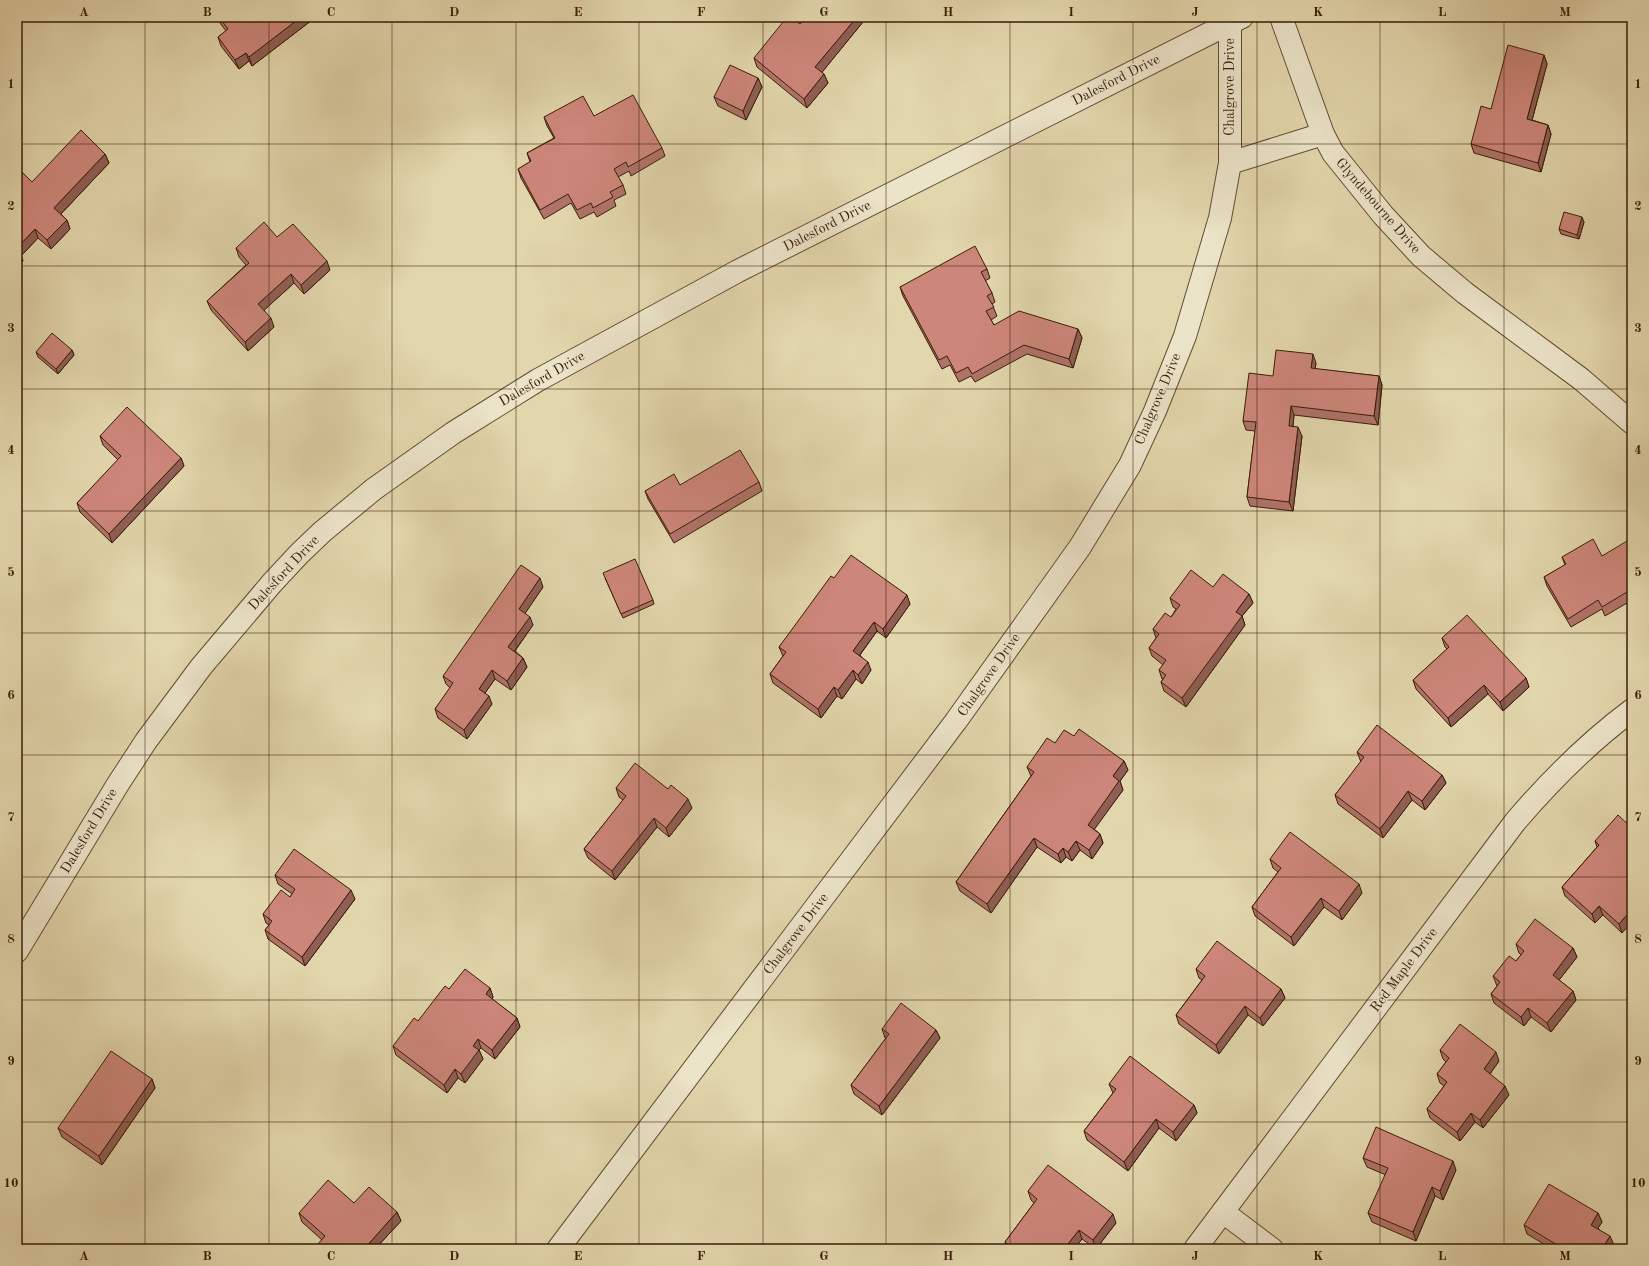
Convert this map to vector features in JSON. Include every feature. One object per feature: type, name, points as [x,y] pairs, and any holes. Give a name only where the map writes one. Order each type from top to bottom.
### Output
[{"type":"street","name":"Glyndebourne Drive","points":[[1281,17],[1323,134],[1333,153],[1383,215],[1422,256],[1465,293],[1581,379],[1632,423]]},
{"type":"street","name":"Chalgrove Drive","points":[[558,1249],[956,721],[1080,547],[1130,465],[1155,411],[1185,336],[1220,218],[1230,163],[1234,19]]},
{"type":"street","name":"Dalesford Drive","points":[[17,951],[118,784],[146,741],[201,667],[299,554],[322,532],[374,489],[452,432],[538,380],[738,271],[1234,19]]},
{"type":"street","points":[[1230,163],[1323,134]]},
{"type":"street","name":"Red Maple Drive","points":[[1195,1249],[1515,822],[1531,803],[1580,754],[1616,721],[1632,710]]},
{"type":"street","points":[[1223,1212],[1272,1249]]},
{"type":"building","points":[[219,17],[301,17],[249,57],[246,53],[235,60],[218,37],[228,29]]},
{"type":"building","points":[[787,17],[791,17],[800,24],[806,17],[857,17],[815,67],[824,74],[804,99],[754,58]]},
{"type":"building","points":[[1508,45],[1544,55],[1527,119],[1548,125],[1538,163],[1471,144],[1481,106],[1491,109]]},
{"type":"building","points":[[730,65],[758,78],[743,111],[714,97]]},
{"type":"building","points":[[633,95],[662,148],[628,167],[626,162],[614,169],[623,185],[610,192],[613,197],[593,208],[591,203],[577,210],[568,194],[540,210],[518,169],[531,161],[527,153],[555,138],[544,117],[583,96],[594,116]]},
{"type":"building","points":[[81,130],[105,154],[54,208],[67,220],[47,240],[35,229],[17,248],[17,177],[22,172],[32,182]]},
{"type":"building","points":[[1564,212],[1582,217],[1577,235],[1559,229]]},
{"type":"building","points":[[264,222],[277,237],[293,224],[327,261],[301,285],[291,274],[258,304],[271,318],[245,342],[207,301],[249,263],[236,248]]},
{"type":"building","points":[[975,246],[987,269],[981,272],[992,293],[987,296],[994,307],[986,311],[994,325],[1019,311],[1078,329],[1069,359],[1024,345],[972,374],[968,367],[956,373],[947,356],[939,360],[900,287]]},
{"type":"building","points":[[52,333],[72,350],[56,369],[36,352]]},
{"type":"building","points":[[1276,350],[1313,354],[1311,368],[1379,376],[1374,416],[1291,406],[1289,426],[1298,427],[1289,502],[1247,497],[1256,422],[1243,421],[1249,373],[1273,376]]},
{"type":"building","points":[[127,407],[181,458],[109,534],[77,503],[121,456],[100,436]]},
{"type":"building","points":[[740,450],[759,482],[670,534],[645,491],[674,474],[680,485]]},
{"type":"building","points":[[1593,539],[1602,556],[1627,541],[1632,550],[1632,589],[1602,607],[1598,600],[1568,619],[1544,577],[1566,564],[1562,557]]},
{"type":"building","points":[[851,555],[907,595],[883,629],[874,622],[853,651],[868,662],[858,675],[853,670],[838,690],[834,687],[818,709],[770,674],[786,652],[779,647],[831,576],[834,578]]},
{"type":"building","points":[[635,559],[653,600],[621,614],[603,573]]},
{"type":"building","points":[[521,565],[540,578],[519,609],[530,617],[508,647],[523,658],[507,681],[492,670],[479,689],[489,696],[464,730],[435,709],[453,683],[443,676]]},
{"type":"building","points":[[1191,570],[1213,587],[1223,574],[1249,594],[1236,612],[1242,616],[1182,698],[1161,682],[1166,675],[1159,670],[1166,660],[1149,648],[1159,634],[1153,629],[1165,613],[1171,617],[1180,605],[1170,598]]},
{"type":"building","points":[[1467,615],[1526,678],[1500,702],[1484,685],[1448,718],[1413,680],[1449,647],[1442,638]]},
{"type":"building","points":[[1377,725],[1442,775],[1422,801],[1408,791],[1380,829],[1335,795],[1364,757],[1357,752]]},
{"type":"building","points":[[1079,729],[1124,761],[1113,776],[1119,781],[1088,825],[1100,834],[1089,850],[1076,841],[1068,852],[1063,848],[1058,854],[1034,838],[987,904],[956,882],[1034,772],[1027,767],[1047,738],[1055,743],[1064,730],[1074,736]]},
{"type":"building","points":[[635,763],[668,789],[671,785],[688,799],[666,828],[654,818],[612,871],[584,849],[626,796],[616,788]]},
{"type":"building","points":[[1618,815],[1632,828],[1632,870],[1627,876],[1632,880],[1632,909],[1619,924],[1599,906],[1592,914],[1562,887],[1599,845],[1595,841]]},
{"type":"building","points":[[1290,832],[1359,884],[1339,911],[1321,898],[1291,937],[1252,907],[1281,868],[1270,859]]},
{"type":"building","points":[[294,849],[351,890],[302,957],[265,930],[272,921],[263,914],[281,890],[290,897],[295,889],[275,875]]},
{"type":"building","points":[[1535,919],[1573,948],[1553,975],[1573,991],[1547,1023],[1528,1008],[1521,1017],[1491,994],[1500,982],[1493,976],[1509,956],[1516,961],[1524,951],[1516,944]]},
{"type":"building","points":[[1217,941],[1281,989],[1260,1018],[1245,1006],[1216,1045],[1176,1015],[1205,976],[1196,969]]},
{"type":"building","points":[[465,969],[490,988],[486,994],[517,1018],[492,1050],[478,1039],[473,1046],[479,1050],[461,1074],[455,1069],[444,1085],[393,1046],[414,1018],[418,1021],[445,986],[449,989]]},
{"type":"building","points":[[901,1003],[936,1030],[879,1106],[851,1085],[889,1034],[882,1029]]},
{"type":"building","points":[[1460,1024],[1496,1052],[1484,1069],[1505,1086],[1480,1120],[1471,1113],[1457,1132],[1427,1109],[1447,1082],[1437,1074],[1449,1058],[1440,1050]]},
{"type":"building","points":[[111,1051],[152,1079],[99,1156],[58,1128]]},
{"type":"building","points":[[1130,1056],[1194,1105],[1173,1132],[1156,1119],[1124,1162],[1084,1131],[1116,1089],[1109,1084]]},
{"type":"building","points":[[1376,1127],[1453,1161],[1440,1191],[1432,1187],[1413,1232],[1368,1213],[1388,1168],[1363,1158]]},
{"type":"building","points":[[1048,1165],[1113,1214],[1093,1240],[1079,1230],[1064,1249],[1014,1249],[1005,1242],[1037,1199],[1028,1191]]},
{"type":"building","points":[[328,1180],[354,1203],[369,1187],[397,1212],[364,1249],[323,1249],[318,1244],[325,1236],[299,1213]]},
{"type":"building","points":[[1549,1184],[1598,1213],[1591,1225],[1610,1236],[1602,1249],[1564,1249],[1524,1225]]}]
